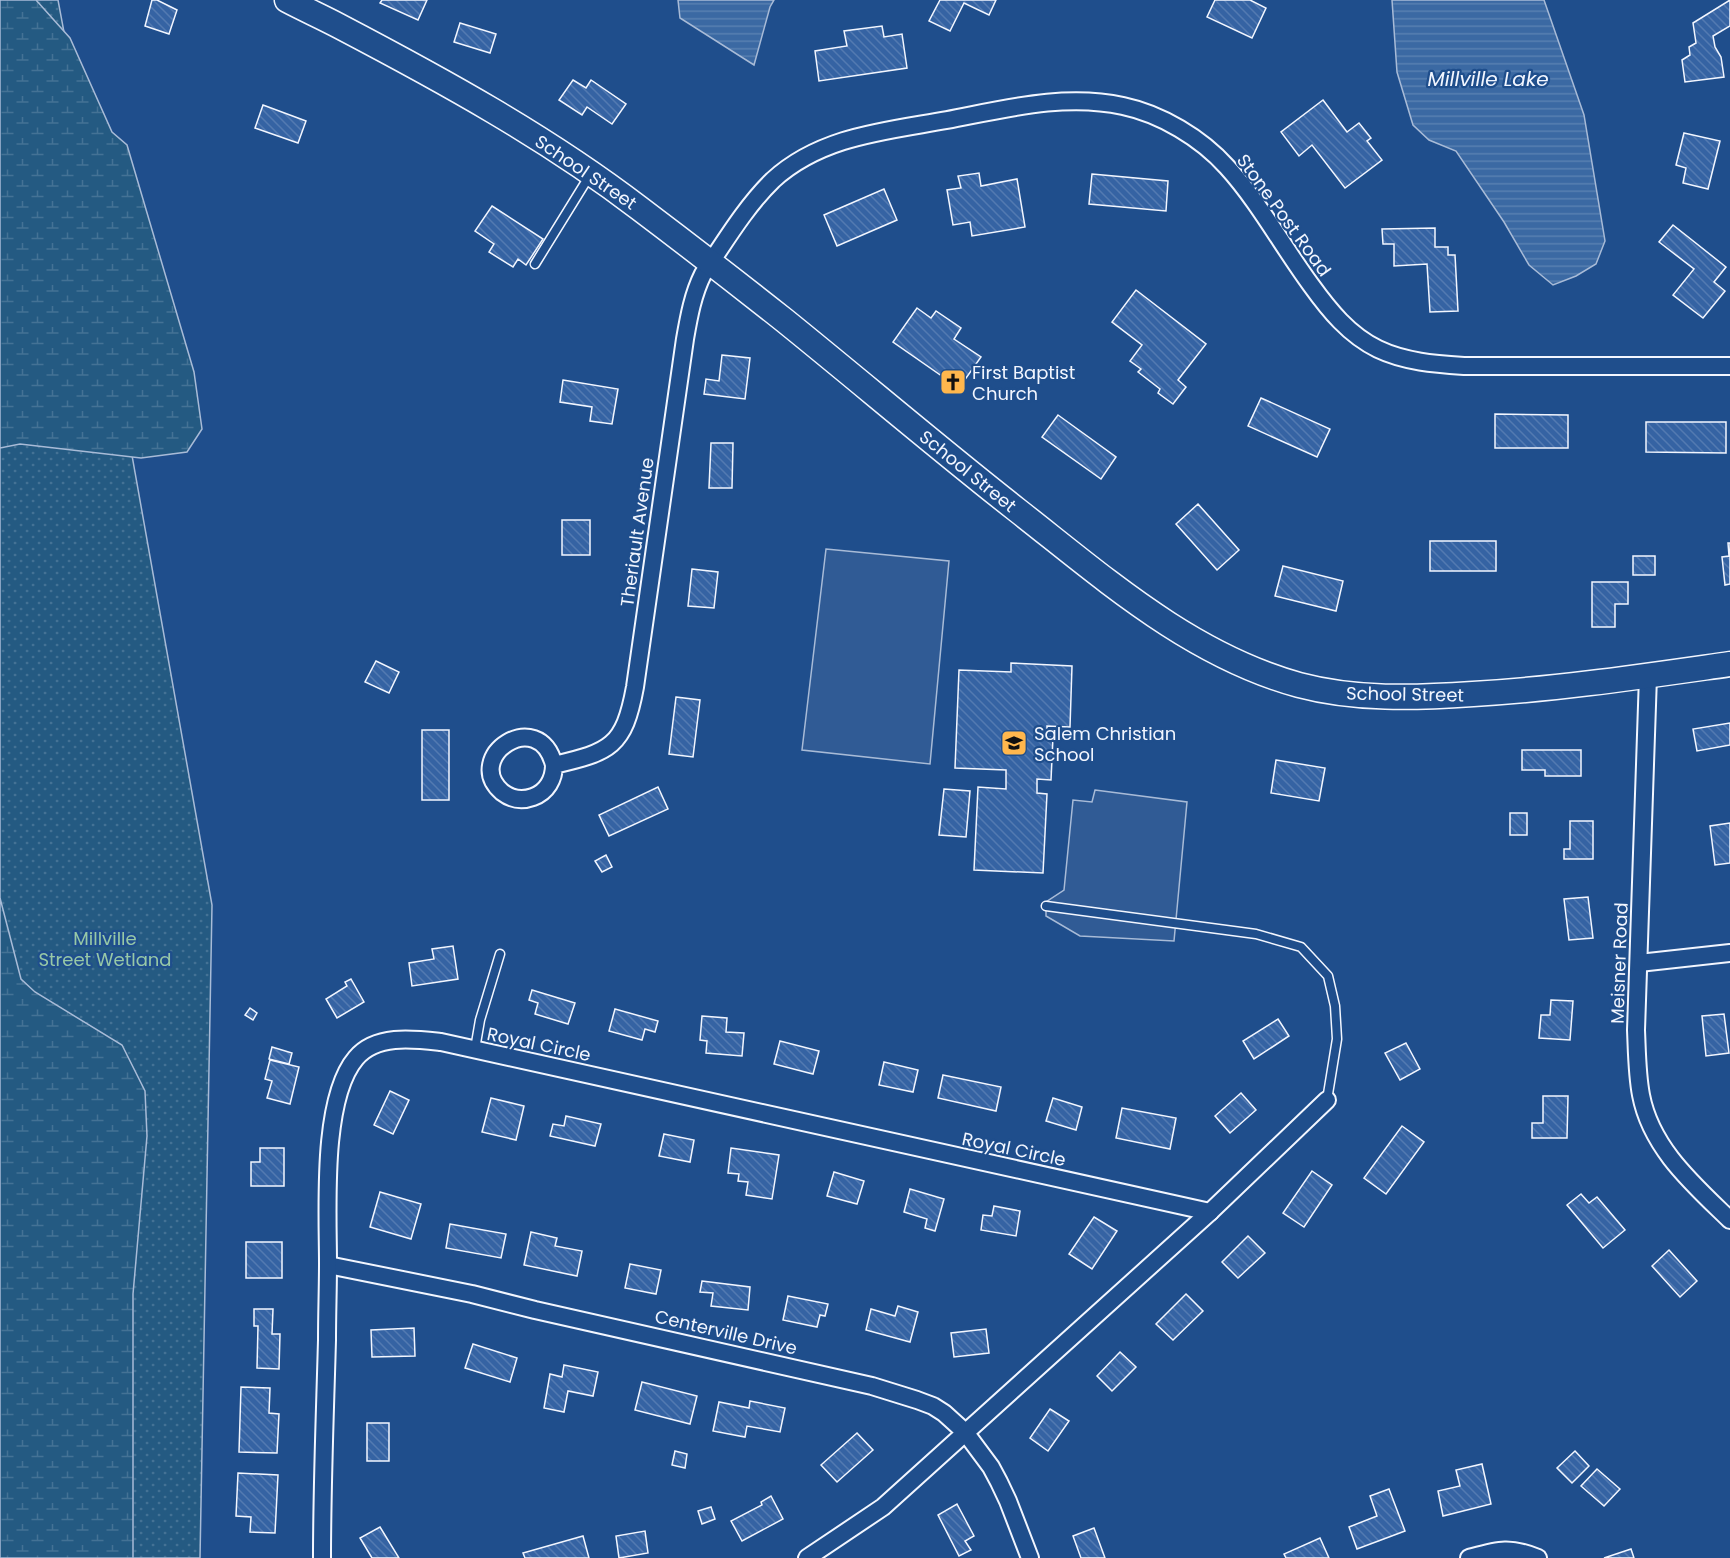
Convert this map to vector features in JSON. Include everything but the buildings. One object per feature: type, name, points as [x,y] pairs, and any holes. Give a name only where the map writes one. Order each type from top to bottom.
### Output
[{"type":"street","name":"School Street","points":[[302,4],[508,120],[635,205],[784,320],[958,464],[1103,577],[1154,615],[1193,640],[1232,660],[1301,686],[1338,693],[1410,697],[1498,693],[1730,664]]},
{"type":"street","name":"Stone Post Road","points":[[710,263],[756,199],[772,182],[799,161],[834,144],[861,135],[1019,106],[1062,101],[1102,102],[1125,106],[1168,123],[1209,150],[1242,185],[1297,266],[1336,317],[1355,334],[1378,349],[1423,362],[1465,366],[1730,366]]},
{"type":"street","name":"Theriault Avenue","points":[[554,765],[594,755],[605,749],[619,736],[631,710],[685,339],[698,284],[710,263]]},
{"type":"street","name":"Meisner Road","points":[[1648,676],[1636,1030],[1641,1096],[1647,1117],[1666,1153],[1730,1220]]},
{"type":"street","points":[[1639,963],[1730,953]]},
{"type":"street","name":"Royal Circle","points":[[321,1558],[328,1265],[327,1205],[333,1119],[345,1076],[357,1057],[375,1045],[397,1039],[441,1042],[1210,1212]]},
{"type":"street","points":[[807,1558],[883,1507],[1210,1212],[1327,1100]]},
{"type":"street","name":"Centerville Drive","points":[[328,1265],[472,1294],[872,1386],[933,1406],[965,1432],[991,1467],[1008,1501],[1030,1558]]},
{"type":"street","points":[[1469,1558],[1499,1550],[1521,1551],[1538,1558]]},
{"type":"lane","points":[[535,264],[591,174]]},
{"type":"lane","points":[[1046,906],[1256,934],[1301,947],[1328,976],[1335,1005],[1337,1039],[1327,1100]]},
{"type":"lane","points":[[475,1049],[480,1020],[500,954]]},
{"type":"green space","name":"Millville Street Wetland","points":[[0,0],[58,0],[91,225],[212,905],[200,1558],[0,1558]]},
{"type":"green space","points":[[0,0],[36,0],[70,38],[112,132],[127,145],[194,372],[202,429],[187,452],[141,458],[20,444],[0,448]]},
{"type":"green space","points":[[0,898],[21,979],[35,992],[122,1045],[145,1091],[147,1136],[133,1294],[133,1558],[0,1558]]},
{"type":"shaded area","points":[[826,549],[949,561],[930,764],[802,750]]},
{"type":"shaded area","points":[[1095,790],[1187,802],[1174,941],[1080,936],[1046,916],[1046,902],[1064,890],[1073,800],[1092,802]]},
{"type":"water","points":[[678,0],[774,0],[754,65],[680,18]]},
{"type":"water","name":"Millville Lake","points":[[1392,0],[1544,0],[1584,115],[1605,241],[1596,264],[1576,276],[1553,285],[1529,265],[1504,222],[1456,151],[1429,140],[1413,125],[1397,72]]},
{"type":"place","name":"First Baptist Church","points":[[953,382]]},
{"type":"place","name":"Salem Christian School","points":[[1014,743]]}]
